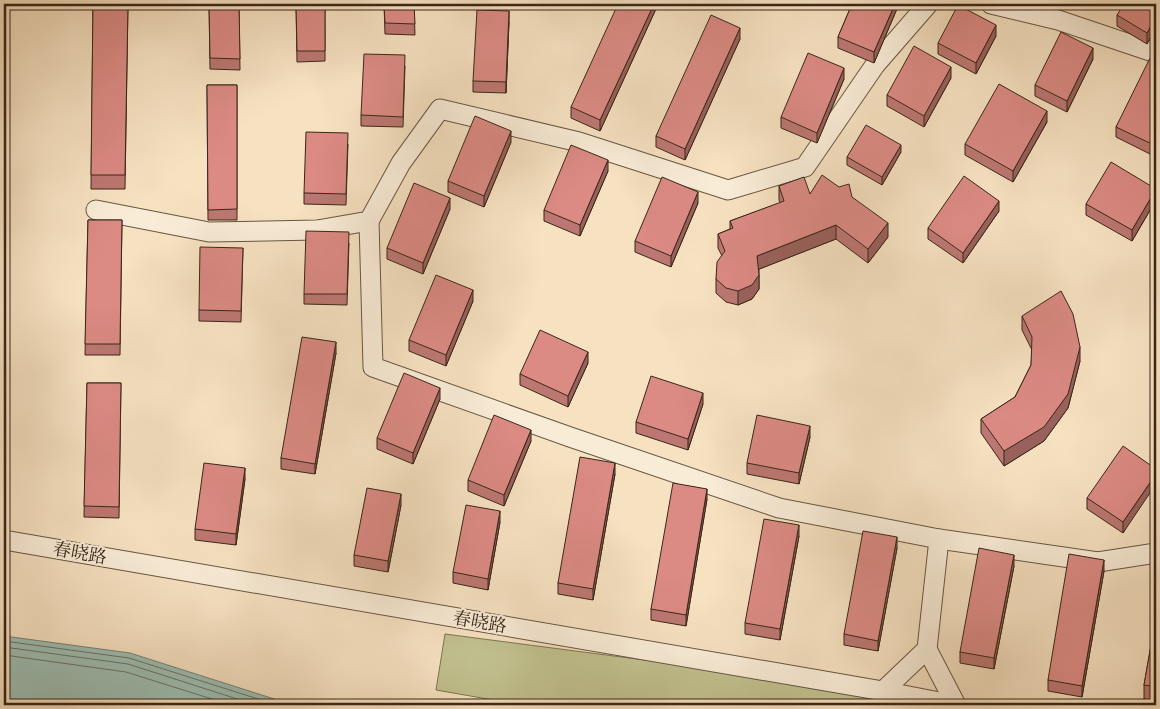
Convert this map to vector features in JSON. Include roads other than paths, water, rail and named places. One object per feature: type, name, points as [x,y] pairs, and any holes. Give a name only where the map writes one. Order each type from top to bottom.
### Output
[{"type":"street","points":[[928,4],[875,64],[805,166],[728,190],[579,142],[440,110],[401,163],[369,220],[373,366],[570,438],[780,508],[938,540],[1098,562],[1156,553]]},
{"type":"street","points":[[991,4],[1058,20],[1156,53]]},
{"type":"street","points":[[96,210],[209,232],[317,230],[369,220]]},
{"type":"street","name":"春晓路","points":[[4,540],[883,690],[956,705]]},
{"type":"street","points":[[938,540],[927,649],[956,705]]},
{"type":"street","points":[[883,690],[927,649]]},
{"type":"water","points":[[4,636],[130,653],[293,705],[4,705]]}]
